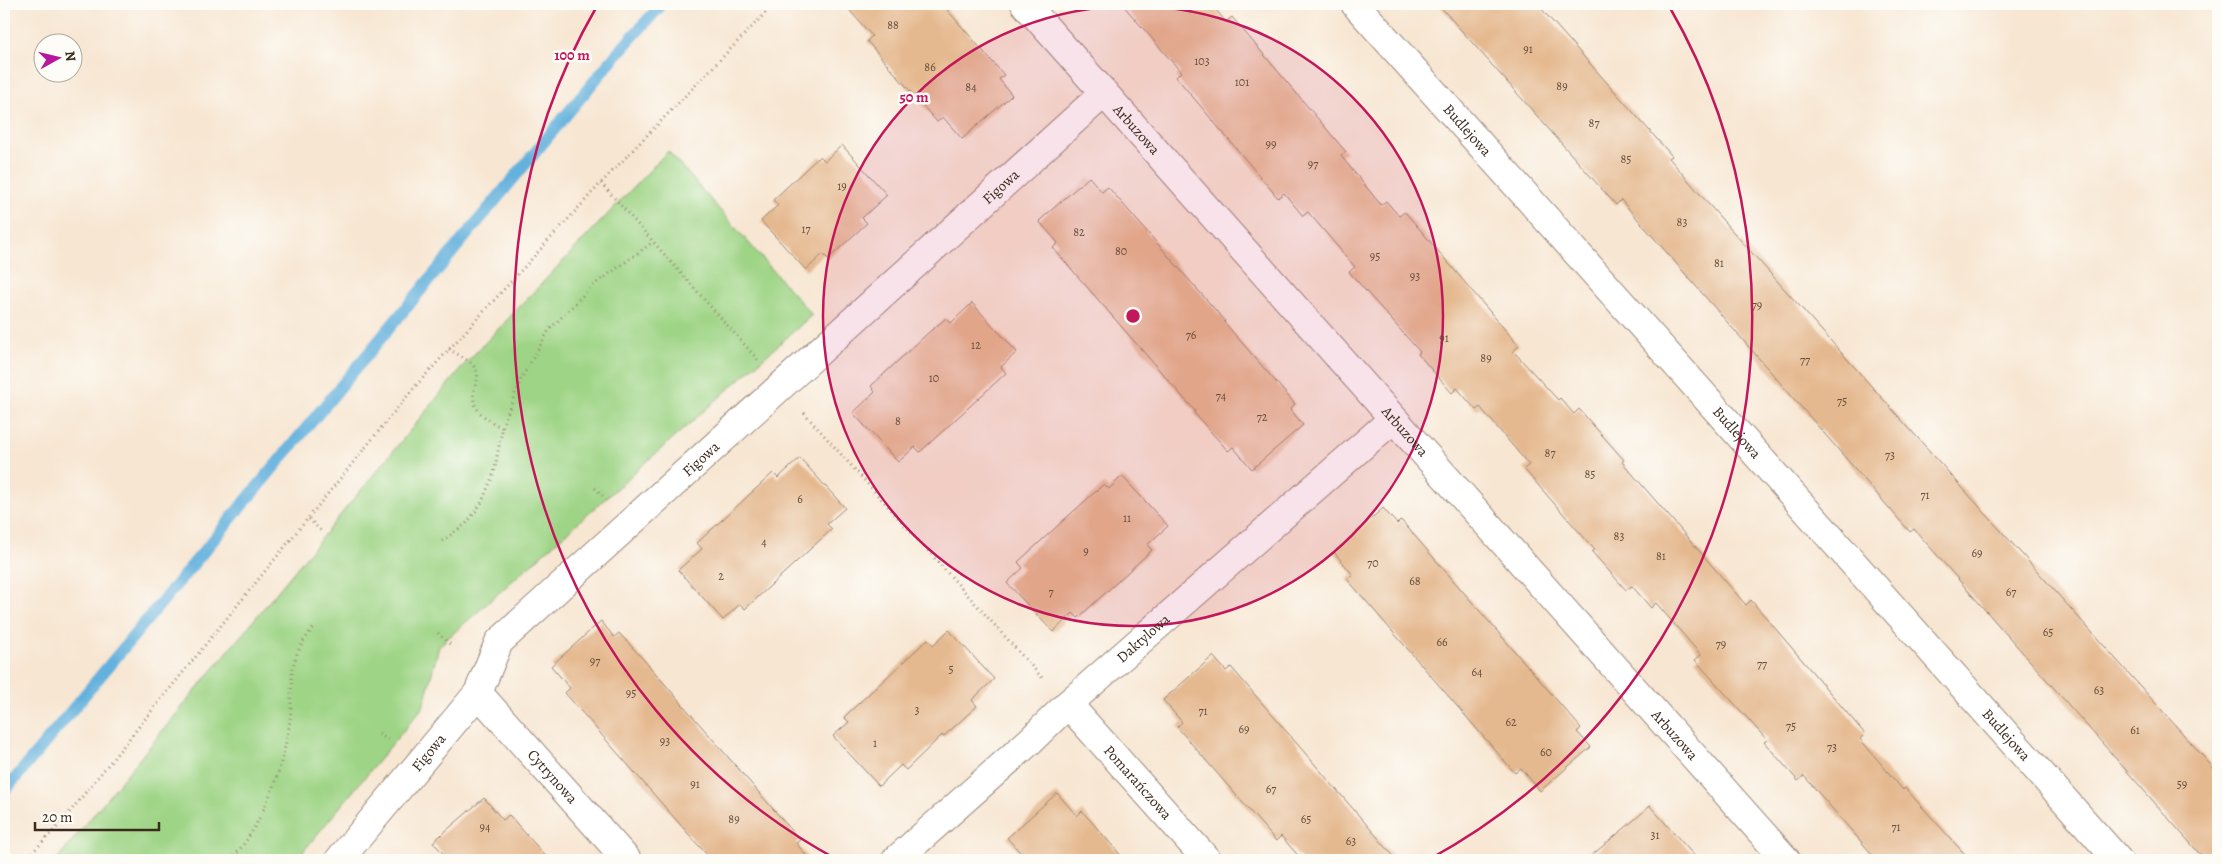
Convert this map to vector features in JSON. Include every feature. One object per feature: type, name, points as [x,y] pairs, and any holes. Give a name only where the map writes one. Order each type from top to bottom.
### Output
[{"type":"street","name":"Arbuzowa","points":[[1025,4],[1786,860]]},
{"type":"street","name":"Budlejowa","points":[[1355,4],[2118,860]]},
{"type":"street","name":"Figowa","points":[[338,860],[478,693],[499,642],[1104,93]]},
{"type":"street","name":"Daktylowa","points":[[896,860],[1030,741],[1068,704],[1393,419]]},
{"type":"street","name":"Cytrynowa","points":[[478,693],[628,860]]},
{"type":"street","name":"Pomarańczowa","points":[[1068,704],[1207,860]]},
{"type":"path","points":[[25,860],[60,824],[309,520],[412,390],[600,184],[774,4]]},
{"type":"path","points":[[600,184],[762,365]]},
{"type":"path","points":[[442,541],[466,524],[481,504],[494,473],[503,428],[522,379],[549,330],[591,286],[652,242]]},
{"type":"path","points":[[449,349],[475,368],[478,376],[474,396],[476,405],[488,421],[503,428]]},
{"type":"path","points":[[802,410],[1046,682]]},
{"type":"path","points":[[595,488],[608,502]]},
{"type":"path","points":[[309,520],[322,533]]},
{"type":"path","points":[[231,860],[240,851],[258,819],[278,770],[288,731],[290,677],[294,658],[314,627]]},
{"type":"path","points":[[438,633],[451,645]]},
{"type":"path","points":[[379,734],[397,746]]},
{"type":"green space","points":[[668,151],[812,315],[439,646],[423,707],[296,860],[56,860],[464,365]]},
{"type":"building","points":[[844,4],[942,4],[1004,75],[999,79],[1012,95],[962,139],[943,117],[937,122],[867,41],[872,36]]},
{"type":"building","points":[[1122,4],[1211,4],[1226,22],[1232,17],[1346,152],[1341,156],[1381,205],[1386,201],[1399,216],[1405,212],[1519,346],[1513,351],[1558,400],[1560,398],[1574,414],[1579,409],[1624,460],[1622,462],[1746,605],[1751,600],[1865,734],[1860,739],[1903,790],[1905,788],[1970,860],[1877,860],[1804,776],[1798,781],[1764,742],[1767,740],[1695,660],[1701,655],[1656,603],[1651,608],[1632,586],[1626,590],[1592,552],[1595,550],[1524,469],[1529,465],[1480,407],[1476,410],[1457,388],[1452,393],[1418,354],[1420,352],[1349,272],[1355,267],[1308,212],[1303,216],[1284,193],[1278,198],[1176,77],[1181,72]]},
{"type":"building","points":[[1438,4],[1537,4],[1672,156],[1669,158],[1718,215],[2218,773],[2218,860],[2205,860],[1914,529],[1910,532],[1621,200],[1616,205]]},
{"type":"building","points":[[842,145],[887,195],[862,218],[867,223],[828,259],[823,254],[806,270],[761,221],[778,205],[773,200],[820,156],[825,161]]},
{"type":"building","points":[[1089,177],[1102,192],[1108,187],[1295,404],[1290,409],[1303,425],[1252,469],[1233,447],[1228,451],[1053,248],[1058,243],[1039,221]]},
{"type":"building","points":[[972,303],[1017,352],[1001,367],[1006,373],[920,452],[915,447],[898,462],[853,413],[875,392],[871,386],[928,333],[946,318],[951,323]]},
{"type":"building","points":[[800,458],[845,508],[827,524],[832,529],[745,609],[740,604],[723,620],[678,570],[702,549],[697,543],[773,473],[778,478]]},
{"type":"building","points":[[1122,476],[1168,526],[1147,545],[1152,550],[1078,618],[1073,613],[1053,632],[1007,583],[1023,568],[1018,562],[1104,484],[1109,489]]},
{"type":"building","points":[[1383,508],[1397,524],[1401,520],[1581,728],[1577,732],[1591,747],[1540,791],[1521,768],[1515,773],[1347,579],[1353,575],[1334,552]]},
{"type":"building","points":[[601,621],[614,637],[619,633],[644,660],[800,840],[796,843],[810,860],[712,860],[565,693],[570,688],[551,666]]},
{"type":"building","points":[[949,630],[994,679],[972,700],[977,706],[943,737],[942,735],[906,770],[901,765],[879,786],[833,736],[849,722],[844,717],[928,639],[933,645]]},
{"type":"building","points":[[1213,656],[1226,671],[1231,667],[1397,860],[1302,860],[1281,836],[1276,841],[1177,727],[1182,722],[1163,700]]},
{"type":"building","points":[[1057,793],[1077,816],[1082,811],[1125,860],[1027,860],[1007,838]]},
{"type":"building","points":[[484,798],[503,820],[509,815],[549,860],[449,860],[433,842]]},
{"type":"building","points":[[1650,806],[1698,860],[1586,860],[1626,827]]},
{"type":"waterway","points":[[4,792],[616,55],[662,4]]}]
